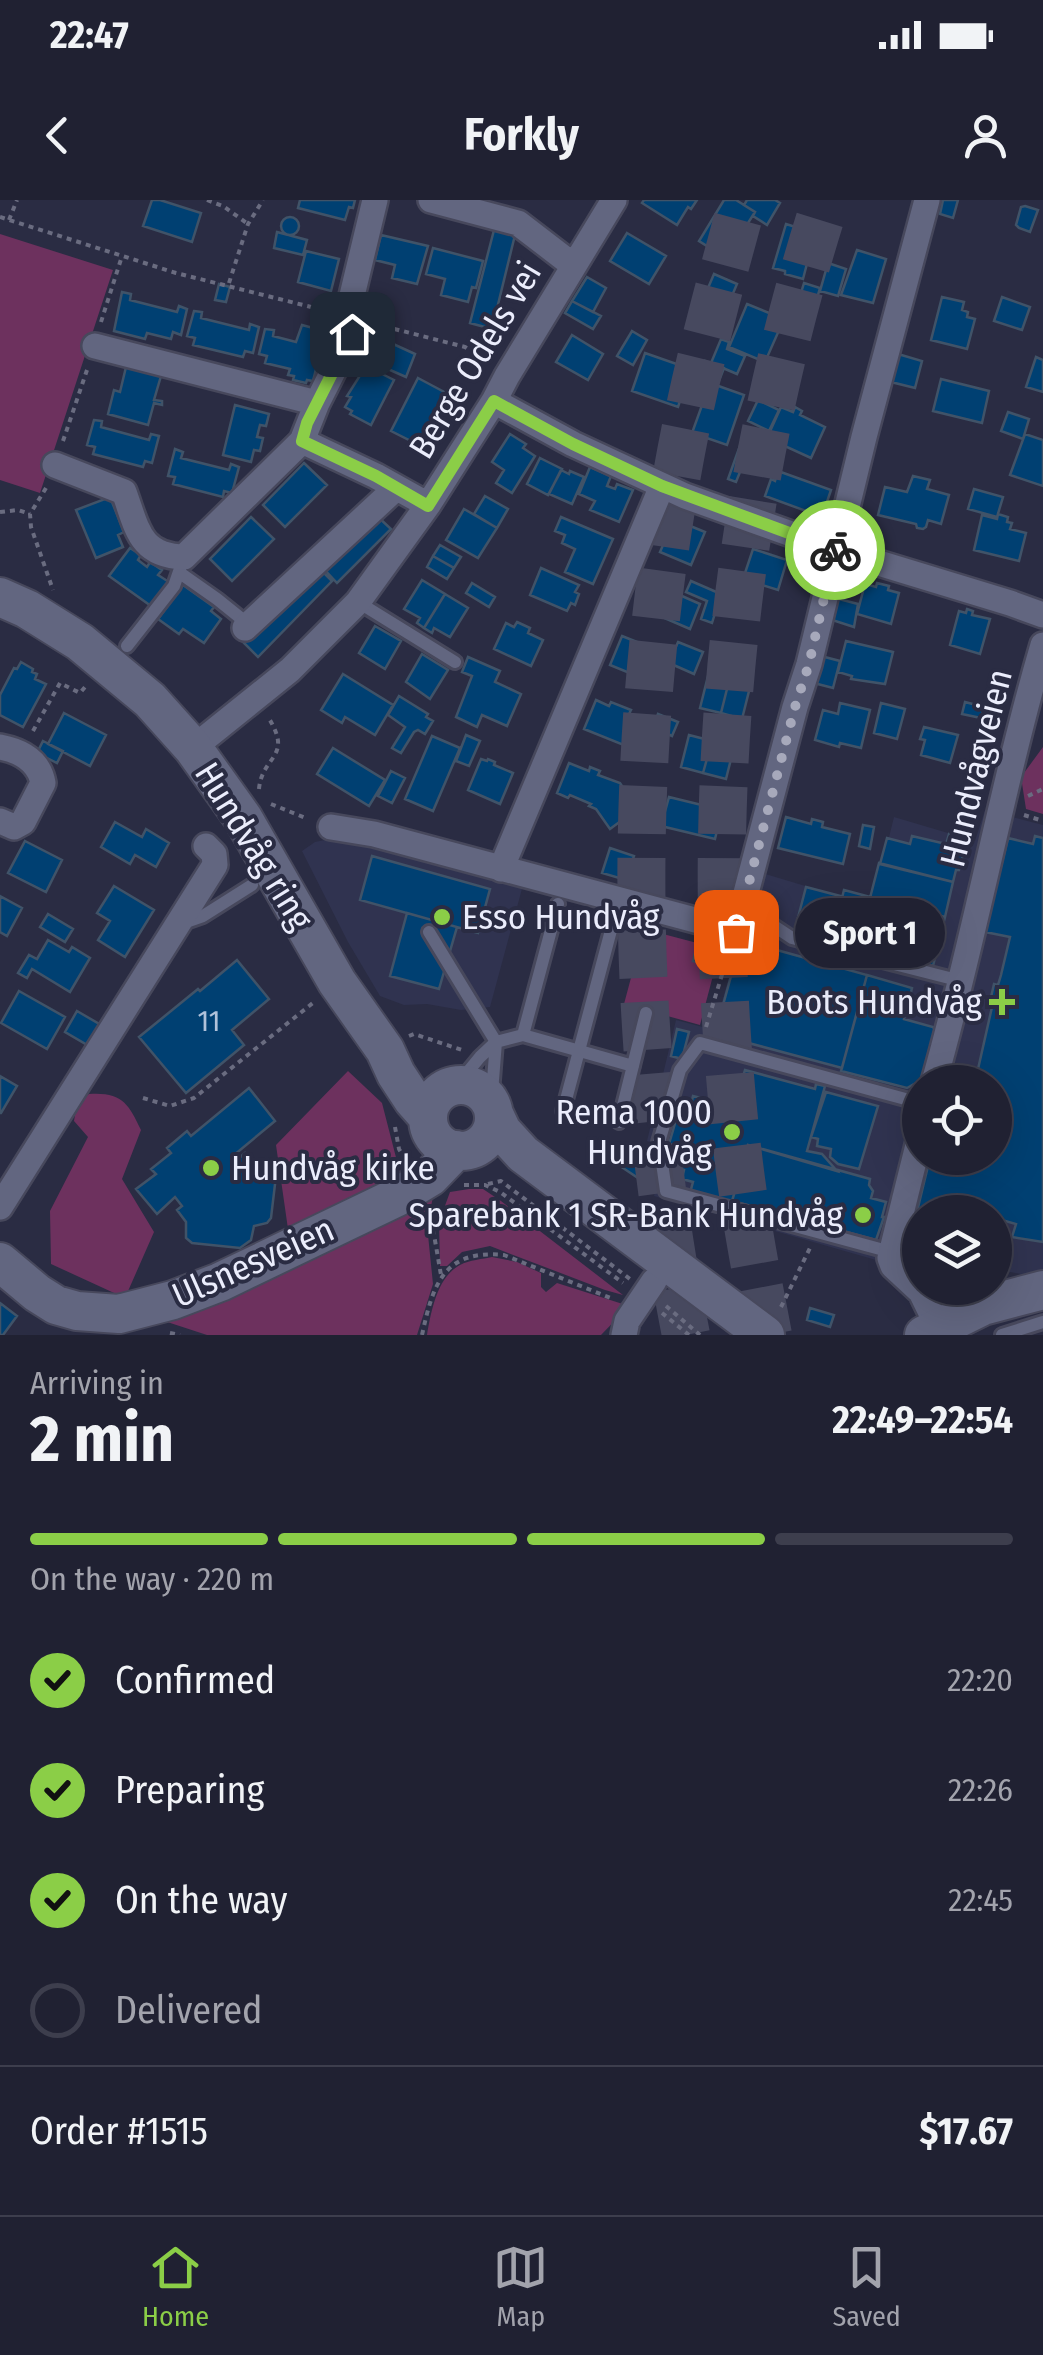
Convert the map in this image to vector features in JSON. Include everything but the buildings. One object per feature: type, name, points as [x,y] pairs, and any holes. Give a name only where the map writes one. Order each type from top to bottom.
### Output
[{"type":"main road","name":"Hundvåg ring","points":[[0,596],[80,642],[150,700],[193,748],[243,818],[337,982],[486,1156],[510,1168],[646,1292],[722,1335]]},
{"type":"main road","points":[[452,1119],[472,1087],[480,1091],[502,1132],[524,1154],[772,1323]]},
{"type":"main road","name":"Ulsnesveien","points":[[0,1262],[37,1293],[77,1312],[119,1314],[174,1300],[397,1197],[452,1119],[485,1140],[493,1124],[492,1110]]},
{"type":"main road","points":[[941,1332],[983,1306],[1043,1290]]},
{"type":"main road","points":[[941,1332],[1043,1305]]},
{"type":"street","points":[[56,465],[124,492],[141,538],[182,565],[302,441],[352,334],[350,304],[375,200]]},
{"type":"street","points":[[431,200],[518,224],[574,266]]},
{"type":"street","name":"Berge Odels vei","points":[[193,748],[290,670],[358,602],[428,506],[614,200]]},
{"type":"street","points":[[332,828],[374,834],[738,923],[928,200]]},
{"type":"street","points":[[95,346],[317,403]]},
{"type":"street","points":[[494,401],[662,486],[836,550],[1043,615]]},
{"type":"street","points":[[302,441],[428,506]]},
{"type":"street","points":[[501,868],[662,486]]},
{"type":"street","points":[[247,626],[396,488]]},
{"type":"street","name":"Hundvågveien","points":[[939,1065],[1043,644]]},
{"type":"street","points":[[0,821],[14,827],[23,822],[43,783],[36,764],[5,749]]},
{"type":"street","points":[[0,1207],[215,865],[214,854],[206,846]]},
{"type":"street","points":[[910,1175],[890,1258],[893,1266],[922,1292],[941,1332]]},
{"type":"street","points":[[624,1335],[627,1321],[646,1292]]},
{"type":"lane","points":[[127,646],[174,586],[182,565],[247,626]]},
{"type":"lane","points":[[358,602],[455,662]]},
{"type":"lane","points":[[176,925],[203,916],[252,885]]},
{"type":"lane","points":[[523,1035],[558,904]]},
{"type":"lane","points":[[563,1111],[614,919]]},
{"type":"lane","points":[[738,923],[771,924],[792,938],[961,981]]},
{"type":"lane","points":[[429,932],[496,1042],[492,1110]]},
{"type":"lane","points":[[620,1122],[646,1013]]},
{"type":"lane","points":[[452,1119],[480,1056],[496,1042],[523,1035],[632,1066]]},
{"type":"lane","points":[[890,1252],[666,1191],[659,1142],[680,1070],[700,1043],[902,1098]]},
{"type":"lane","points":[[1002,1335],[1043,1322]]},
{"type":"path","points":[[9,220],[17,200]]},
{"type":"path","points":[[208,200],[248,224]]},
{"type":"path","points":[[228,285],[248,224],[263,200]]},
{"type":"path","points":[[0,217],[176,272],[465,346],[507,376]]},
{"type":"path","points":[[58,604],[30,514],[56,465],[122,256]]},
{"type":"path","points":[[0,512],[18,510],[30,514]]},
{"type":"path","points":[[5,749],[60,683],[80,693],[90,679]]},
{"type":"path","points":[[256,697],[279,739],[275,756],[260,781],[258,789],[262,796]]},
{"type":"path","points":[[268,803],[332,828]]},
{"type":"path","points":[[700,1043],[738,923]]},
{"type":"path","points":[[143,1098],[170,1106],[194,1098],[318,1000]]},
{"type":"path","points":[[392,1044],[414,1034],[484,1185],[646,1292],[690,1335]]},
{"type":"path","points":[[484,1185],[501,1181],[700,1335]]},
{"type":"path","points":[[437,1208],[433,1229],[441,1274]]},
{"type":"path","points":[[772,1323],[812,1242]]},
{"type":"path","points":[[422,1335],[441,1274],[452,1265],[487,1253],[504,1255],[608,1298],[632,1301],[646,1292]]},
{"type":"shaded area","points":[[0,234],[113,270],[40,493],[0,480]]},
{"type":"shaded area","points":[[1043,747],[1043,814],[1026,809],[1021,777]]},
{"type":"shaded area","points":[[985,810],[1043,825],[1043,1272],[1012,1272],[1012,1195],[902,1195],[902,1250],[880,1246],[876,1260],[654,1196],[667,1148],[647,1141],[676,1020],[714,1030],[759,872],[872,906],[894,817],[975,841]]},
{"type":"shaded area","points":[[340,837],[523,885],[490,1007],[461,1010],[427,1004],[404,1005],[380,996],[302,851],[315,842]]},
{"type":"shaded area","points":[[644,929],[720,949],[700,1025],[624,1004]]},
{"type":"shaded area","points":[[348,1071],[382,1103],[400,1173],[288,1229],[276,1145]]},
{"type":"shaded area","points":[[89,1094],[117,1097],[141,1130],[122,1179],[154,1232],[125,1298],[51,1264],[50,1211],[88,1137],[74,1121],[78,1105]]},
{"type":"shaded area","points":[[483,1189],[501,1201],[623,1295],[490,1246],[462,1252],[447,1266],[440,1266],[439,1222],[450,1192]]},
{"type":"shaded area","points":[[433,1197],[427,1225],[433,1284],[417,1335],[207,1335],[155,1318]]},
{"type":"shaded area","points":[[492,1257],[517,1262],[541,1273],[541,1287],[546,1292],[557,1283],[629,1306],[601,1335],[427,1335],[436,1296],[446,1278],[464,1263]]},
{"type":"tunnel","points":[[686,1335],[666,1221],[652,1106],[641,874],[645,757],[668,526],[695,385],[743,200]]},
{"type":"tunnel","points":[[768,1335],[742,1185],[727,1043],[723,799],[730,677],[744,556],[765,436],[792,317],[826,200]]},
{"type":"way so far","points":[[736,932],[809,664],[835,550]]},
{"type":"place","name":"Esso Hundvåg","points":[[442,917]]},
{"type":"place","name":"Sport 1","points":[[736,932]]},
{"type":"place","name":"Boots Hundvåg","points":[[1002,1002]]},
{"type":"place","name":"Rema 1000 Hundvåg","points":[[732,1132]]},
{"type":"place","name":"Hundvåg kirke","points":[[211,1168]]},
{"type":"place","name":"Sparebank 1 SR-Bank Hundvåg","points":[[863,1215]]},
{"type":"route","points":[[352,334],[307,423],[302,441],[428,506],[494,401],[662,486],[835,550]]}]
